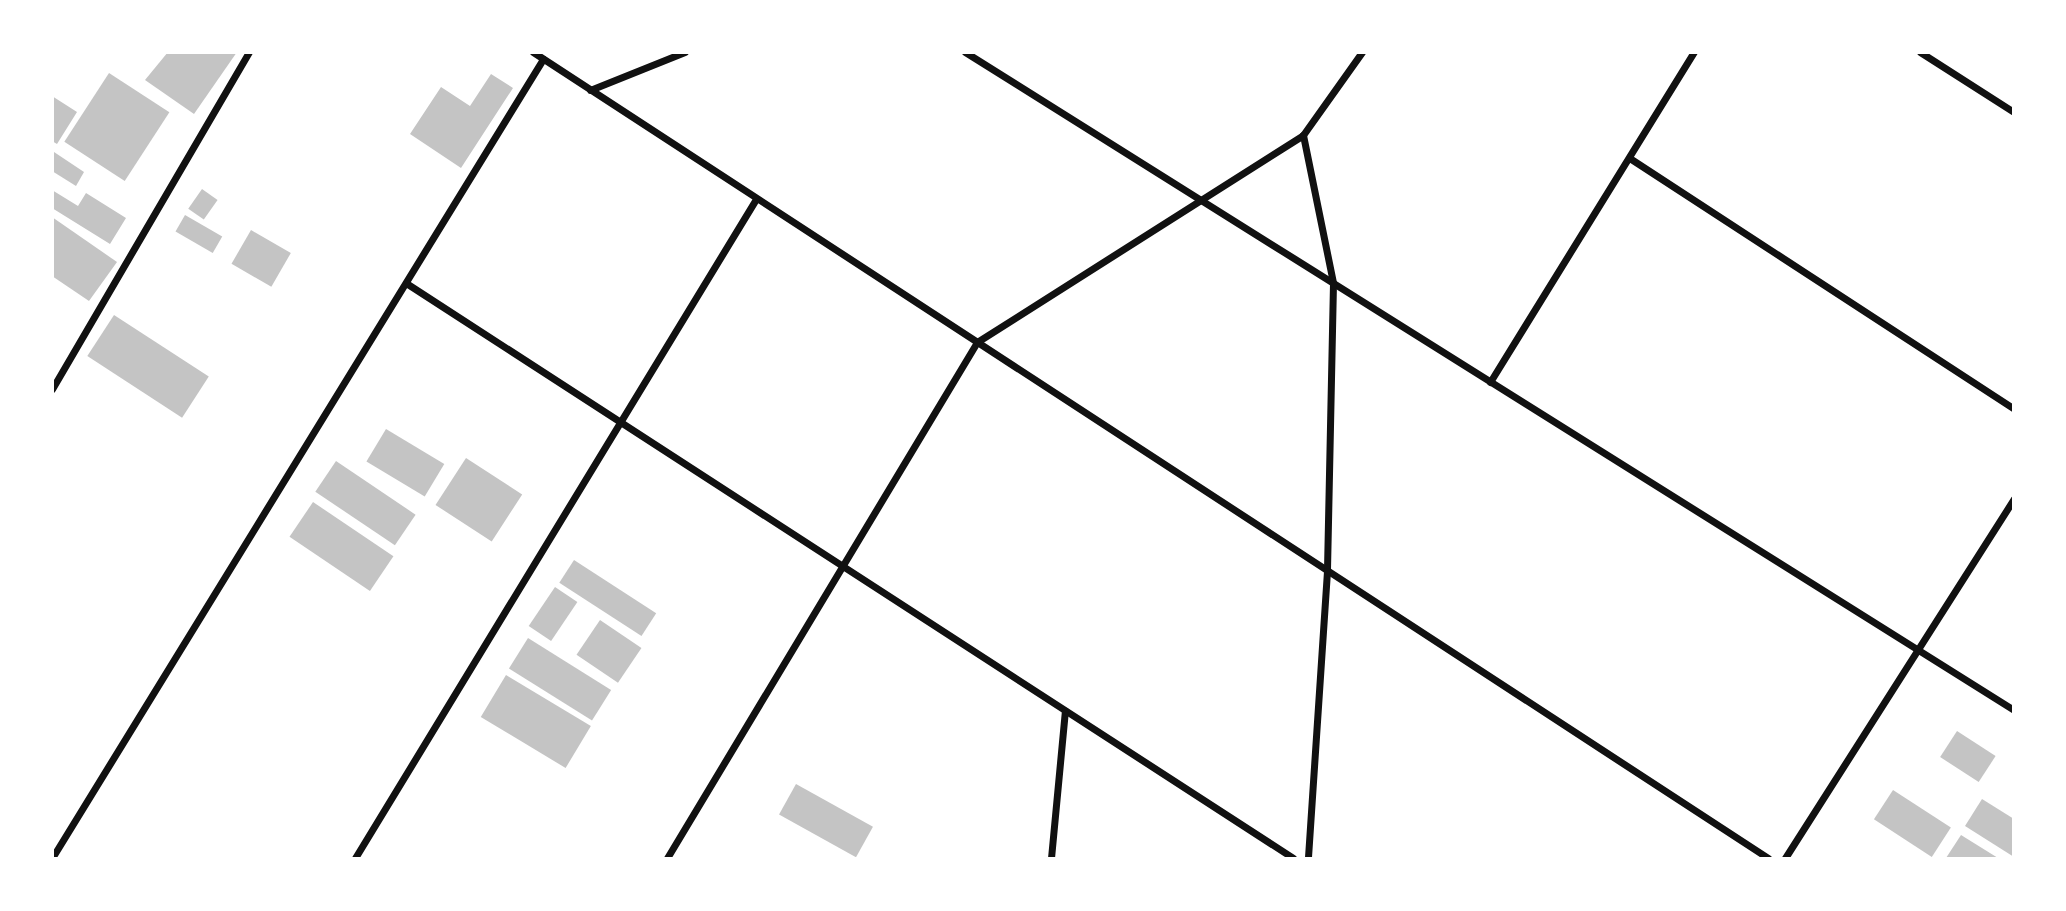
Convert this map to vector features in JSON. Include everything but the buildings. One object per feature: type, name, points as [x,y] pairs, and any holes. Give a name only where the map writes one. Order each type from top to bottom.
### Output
[{"type":"street","points":[[52,389],[249,52]]},
{"type":"street","points":[[533,52],[1768,859]]},
{"type":"street","points":[[590,90],[685,52]]},
{"type":"street","points":[[965,52],[2014,710]]},
{"type":"street","points":[[667,859],[976,342],[1303,135],[1362,52]]},
{"type":"street","points":[[1490,382],[1631,159],[1694,52]]},
{"type":"street","points":[[1920,52],[2014,112]]},
{"type":"street","points":[[52,858],[542,59]]},
{"type":"street","points":[[1303,135],[1333,284],[1327,571],[1308,859]]},
{"type":"street","points":[[1631,159],[2014,409]]},
{"type":"street","points":[[355,859],[756,199]]},
{"type":"street","points":[[405,283],[1293,859]]},
{"type":"street","points":[[1786,859],[2014,499]]},
{"type":"street","points":[[1051,859],[1065,711]]}]
